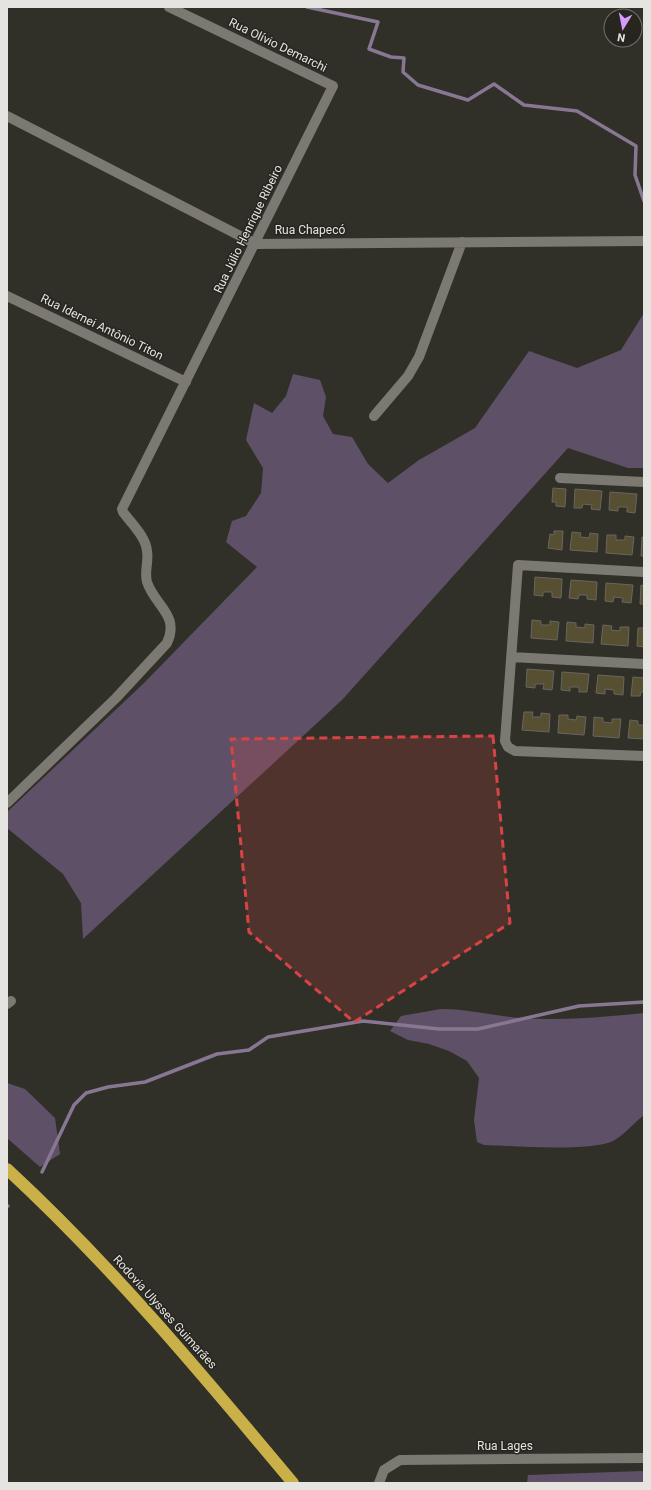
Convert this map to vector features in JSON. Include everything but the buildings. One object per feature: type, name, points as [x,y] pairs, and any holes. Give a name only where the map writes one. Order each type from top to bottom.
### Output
[{"type":"highway","name":"Rodovia Ulysses Guimarães","points":[[7,1169],[49,1207],[181,1349],[293,1483]]},
{"type":"street","name":"Rua Olívio Demarchi","points":[[169,7],[333,86]]},
{"type":"street","name":"Rua Júlio Henrique Ribeiro","points":[[7,803],[116,698],[167,643],[171,636],[170,620],[148,584],[145,570],[147,550],[145,543],[122,509],[256,244],[333,86]]},
{"type":"street","name":"Rua Chapecó","points":[[7,116],[256,244],[644,241]]},
{"type":"street","points":[[374,416],[408,376],[419,356],[462,242]]},
{"type":"street","name":"Rua Idernei Antônio Titon","points":[[7,296],[186,382]]},
{"type":"street","points":[[560,478],[644,482]]},
{"type":"street","points":[[644,572],[518,565],[505,741],[508,747],[515,751],[644,756]]},
{"type":"street","points":[[511,657],[644,664]]},
{"type":"street","name":"Rua Lages","points":[[379,1483],[384,1470],[400,1460],[644,1458]]},
{"type":"highlighted area","points":[[493,736],[510,923],[354,1022],[249,932],[231,739]]},
{"type":"shaded area","points":[[644,313],[644,468],[628,468],[568,448],[342,700],[83,939],[81,903],[63,874],[7,828],[7,812],[143,684],[257,567],[226,542],[232,521],[246,516],[261,493],[263,468],[246,440],[254,403],[272,413],[286,396],[293,374],[320,380],[326,397],[323,416],[333,434],[352,437],[368,464],[388,483],[419,460],[475,428],[529,351],[577,368],[621,350]]},
{"type":"shaded area","points":[[441,1009],[536,1019],[582,1018],[644,1013],[644,1115],[617,1139],[602,1144],[550,1148],[484,1145],[477,1142],[474,1120],[479,1078],[467,1061],[449,1051],[429,1044],[408,1040],[390,1031],[401,1016]]},
{"type":"shaded area","points":[[7,1083],[25,1089],[55,1118],[60,1154],[40,1167],[7,1138]]},
{"type":"shaded area","points":[[642,1471],[644,1473],[644,1483],[527,1483],[528,1475]]},
{"type":"waterway","points":[[307,7],[378,22],[369,49],[391,57],[404,58],[403,72],[418,85],[468,100],[494,84],[524,105],[577,111],[636,146],[635,175],[644,201]]},
{"type":"waterway","points":[[42,1172],[74,1105],[86,1093],[108,1087],[145,1082],[217,1054],[249,1050],[268,1037],[363,1021],[439,1029],[478,1029],[579,1006],[644,1002]]}]
